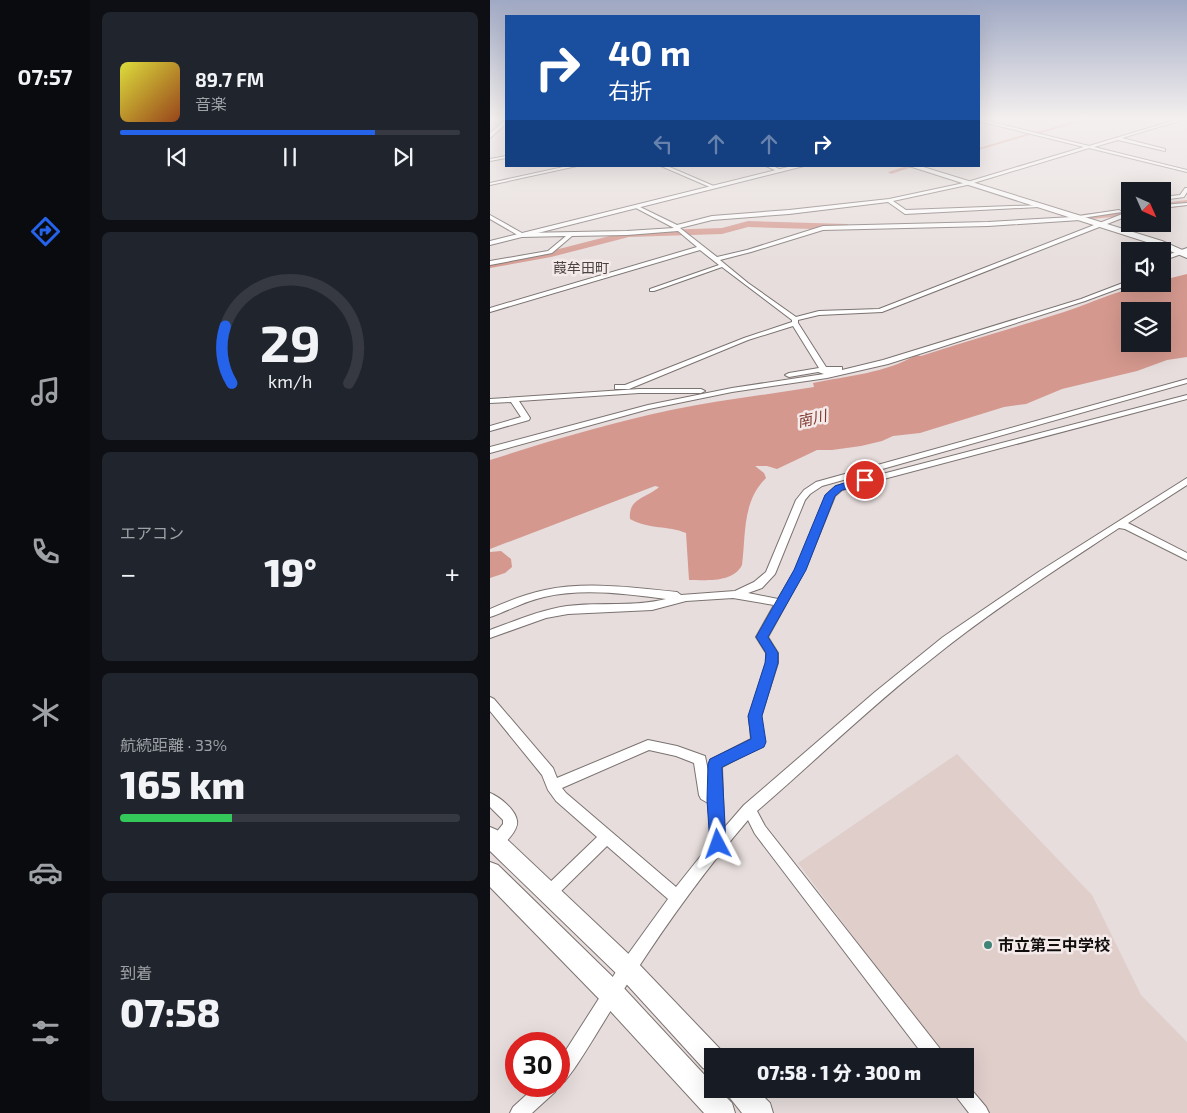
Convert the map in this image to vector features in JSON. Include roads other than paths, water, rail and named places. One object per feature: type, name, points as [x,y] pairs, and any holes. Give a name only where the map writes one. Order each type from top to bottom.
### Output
[{"type":"street","points":[[490,184],[552,171]]},
{"type":"street","points":[[674,171],[714,188]]},
{"type":"street","points":[[490,243],[781,171]]},
{"type":"street","points":[[928,171],[1185,252]]},
{"type":"street","points":[[490,217],[521,235],[680,230],[721,217],[789,212],[889,200],[968,183],[1009,171]]},
{"type":"street","points":[[1171,198],[1182,196],[1184,190],[1187,189]]},
{"type":"street","points":[[889,200],[905,212],[1039,206]]},
{"type":"street","points":[[1171,206],[1187,204]]},
{"type":"street","points":[[636,207],[680,230],[700,248],[795,321],[826,372],[797,378],[788,382]]},
{"type":"street","points":[[716,259],[823,228],[997,224],[1121,213]]},
{"type":"street","points":[[490,395],[626,387],[746,339],[819,313],[880,311],[1121,216]]},
{"type":"street","points":[[490,263],[550,252],[571,234]]},
{"type":"street","points":[[490,310],[700,248]]},
{"type":"street","points":[[1171,256],[1185,252]]},
{"type":"street","points":[[652,290],[723,265]]},
{"type":"street","points":[[1092,297],[1121,281]]},
{"type":"street","points":[[490,450],[648,407],[732,390],[865,368],[1092,297],[1121,286]]},
{"type":"street","points":[[490,401],[639,391],[701,391],[824,369],[865,368]]},
{"type":"street","points":[[490,613],[535,596],[589,588],[686,597],[733,594],[748,591],[770,574],[801,500],[807,492],[819,484],[1187,381]]},
{"type":"street","points":[[718,844],[715,764],[758,742],[755,716],[772,663],[772,653],[762,637],[800,570],[831,495],[839,488],[1187,397]]},
{"type":"street","points":[[490,429],[526,418],[514,400]]},
{"type":"street","points":[[570,1061],[628,969],[678,898],[718,844],[749,809],[799,768],[852,718],[923,659],[1014,592],[1187,481]]},
{"type":"street","points":[[1120,524],[1128,526],[1187,557]]},
{"type":"street","points":[[733,594],[781,603]]},
{"type":"street","points":[[490,634],[545,614],[568,610],[652,606],[686,597]]},
{"type":"street","points":[[490,702],[548,772],[553,786],[561,797],[678,898]]},
{"type":"street","points":[[553,786],[648,745],[677,751],[700,760],[706,795],[715,800]]},
{"type":"street","points":[[490,799],[510,817],[512,824],[509,829],[493,840],[628,969],[704,1050]]},
{"type":"street","points":[[749,809],[760,830],[929,1048]]},
{"type":"street","points":[[549,893],[608,836]]},
{"type":"street","points":[[490,872],[612,994],[722,1113]]},
{"type":"street","points":[[519,1113],[536,1097]]},
{"type":"street","points":[[747,1098],[760,1113]]},
{"type":"street","points":[[968,1098],[980,1113]]},
{"type":"water","name":"南川","points":[[1187,274],[1187,357],[1167,360],[1137,371],[1062,389],[1026,404],[1004,407],[920,433],[893,436],[861,446],[817,450],[777,469],[767,466],[755,466],[764,473],[766,478],[758,487],[749,508],[746,519],[742,565],[738,571],[726,578],[689,580],[686,533],[645,525],[630,519],[630,512],[635,503],[659,487],[655,486],[490,549],[490,460],[648,415],[706,403],[814,387],[813,383],[879,370],[916,355],[921,356],[1046,318],[1121,291],[1171,292],[1171,278]]},
{"type":"water","points":[[501,551],[511,559],[512,567],[505,573],[490,578],[490,552]]},
{"type":"waterway","points":[[891,172],[895,171]]},
{"type":"waterway","points":[[1171,205],[1187,203]]},
{"type":"waterway","points":[[1083,217],[1121,213]]},
{"type":"waterway","points":[[490,265],[551,254],[629,234],[722,231],[748,224],[847,227]]},
{"type":"place","name":"市立第三中学校","points":[[988,945]]},
{"type":"district","name":"葭牟田町","points":[[581,268]]}]
